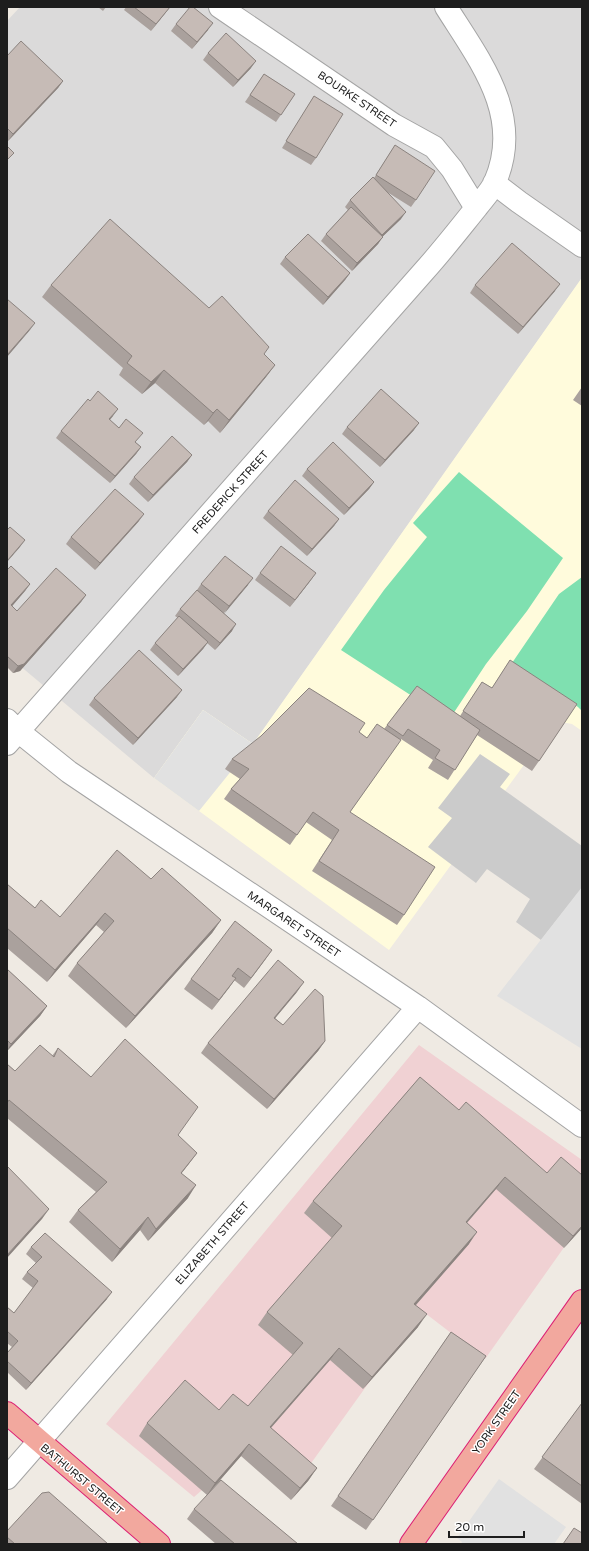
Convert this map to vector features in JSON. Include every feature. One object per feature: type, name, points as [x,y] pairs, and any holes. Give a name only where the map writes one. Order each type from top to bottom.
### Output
[{"type":"highway","name":"YORK STREET","points":[[411,1544],[582,1302]]},
{"type":"highway","name":"BATHURST STREET","points":[[7,1414],[159,1544]]},
{"type":"street","name":"BOURKE STREET","points":[[220,7],[394,125],[434,147],[452,169],[476,208]]},
{"type":"street","name":"FREDERICK STREET","points":[[11,732],[452,239],[494,183],[503,158],[505,134],[501,111],[493,86],[446,7]]},
{"type":"street","points":[[494,183],[582,246]]},
{"type":"street","name":"MARGARET STREET","points":[[11,732],[418,1008],[582,1126]]},
{"type":"street","name":"ELIZABETH STREET","points":[[7,1478],[418,1008]]},
{"type":"shaded area","points":[[20,7],[582,7],[582,278],[253,744],[203,710],[154,778],[7,655],[7,21]]},
{"type":"shaded area","points":[[581,279],[582,731],[572,724],[556,721],[389,950],[154,778],[203,710],[253,744]]},
{"type":"shaded area","points":[[203,710],[253,744],[199,811],[154,778]]},
{"type":"shaded area","points":[[480,754],[510,774],[500,787],[582,846],[582,888],[541,940],[516,922],[530,899],[487,869],[476,883],[428,847],[452,818],[438,808]]},
{"type":"shaded area","points":[[582,887],[582,1049],[497,996]]},
{"type":"shaded area","points":[[419,1045],[582,1160],[582,1222],[485,1359],[421,1310],[294,1487],[241,1456],[194,1497],[106,1424]]},
{"type":"shaded area","points":[[499,1479],[566,1527],[554,1544],[461,1544],[462,1542],[457,1538]]},
{"type":"green space","points":[[459,472],[563,558],[527,611],[486,664],[449,720],[341,650],[384,590],[427,537],[413,523]]},
{"type":"green space","points":[[582,577],[582,711],[512,663],[559,594]]},
{"type":"building","points":[[134,7],[170,7],[156,24]]},
{"type":"building","points":[[190,7],[193,7],[213,23],[197,42],[176,24]]},
{"type":"building","points":[[226,33],[256,61],[238,80],[208,53]]},
{"type":"building","points":[[21,41],[63,81],[13,134],[7,128],[7,56]]},
{"type":"building","points":[[264,74],[295,94],[281,115],[250,95]]},
{"type":"building","points":[[314,96],[343,114],[316,158],[286,141]]},
{"type":"building","points":[[395,145],[435,171],[416,200],[376,175]]},
{"type":"building","points":[[7,146],[14,153],[7,160]]},
{"type":"building","points":[[373,177],[406,212],[382,235],[350,200]]},
{"type":"building","points":[[351,207],[383,237],[357,263],[326,234]]},
{"type":"building","points":[[110,219],[209,308],[222,296],[269,347],[264,354],[275,365],[229,420],[217,409],[213,413],[164,370],[151,382],[127,363],[132,356],[51,285]]},
{"type":"building","points":[[308,234],[350,273],[328,297],[285,257]]},
{"type":"building","points":[[512,243],[560,284],[523,327],[475,285]]},
{"type":"building","points":[[7,299],[35,323],[7,355]]},
{"type":"building","points":[[381,389],[419,423],[385,460],[347,427]]},
{"type":"building","points":[[98,391],[118,409],[109,419],[119,428],[126,419],[143,433],[135,442],[141,447],[115,476],[61,431],[88,399],[90,401]]},
{"type":"building","points":[[172,436],[192,455],[153,495],[134,477]]},
{"type":"building","points":[[333,442],[374,482],[349,508],[307,469]]},
{"type":"building","points":[[295,480],[339,519],[312,549],[268,511]]},
{"type":"building","points":[[115,489],[144,514],[100,563],[71,537]]},
{"type":"building","points":[[10,527],[25,540],[7,561],[7,530]]},
{"type":"building","points":[[281,546],[316,573],[295,600],[260,573]]},
{"type":"building","points":[[225,556],[253,578],[229,606],[201,584]]},
{"type":"building","points":[[11,566],[30,584],[11,605],[17,611],[56,568],[86,595],[24,664],[18,666],[7,656],[7,570]]},
{"type":"building","points":[[197,590],[236,624],[220,643],[180,609]]},
{"type":"building","points":[[179,616],[208,642],[183,669],[155,643]]},
{"type":"building","points":[[139,650],[182,690],[138,738],[94,698]]},
{"type":"building","points":[[510,660],[577,704],[539,761],[463,711],[482,682],[492,688]]},
{"type":"building","points":[[417,686],[480,730],[455,770],[435,758],[440,750],[408,729],[403,736],[387,725]]},
{"type":"building","points":[[309,688],[365,723],[359,732],[367,738],[377,724],[401,740],[350,812],[435,867],[404,915],[319,861],[339,830],[313,812],[297,835],[231,789],[249,769],[232,759],[261,736]]},
{"type":"building","points":[[117,850],[151,879],[162,868],[221,920],[135,1016],[77,963],[114,921],[105,913],[55,970],[7,928],[7,884],[35,908],[41,900],[60,917]]},
{"type":"building","points":[[235,921],[272,950],[251,978],[238,968],[232,976],[236,978],[219,1000],[191,979]]},
{"type":"building","points":[[278,960],[304,982],[274,1018],[283,1025],[315,989],[323,996],[325,1041],[274,1099],[208,1043]]},
{"type":"building","points":[[7,969],[47,1006],[11,1044],[7,1040]]},
{"type":"building","points":[[125,1039],[198,1107],[178,1135],[197,1153],[181,1173],[196,1185],[156,1229],[148,1217],[120,1249],[78,1210],[107,1182],[9,1100],[7,1103],[7,1064],[15,1071],[40,1045],[54,1057],[58,1048],[91,1077]]},
{"type":"building","points":[[420,1077],[459,1110],[466,1102],[547,1173],[561,1157],[582,1175],[582,1226],[573,1236],[505,1177],[466,1222],[477,1232],[414,1304],[427,1314],[372,1377],[339,1348],[270,1427],[317,1468],[300,1488],[249,1444],[215,1483],[147,1423],[185,1380],[219,1410],[233,1394],[248,1406],[303,1343],[267,1312],[342,1226],[313,1201]]},
{"type":"building","points":[[7,1166],[49,1209],[7,1255]]},
{"type":"building","points":[[45,1233],[112,1292],[31,1383],[7,1361],[7,1353],[18,1341],[7,1331],[7,1307],[14,1313],[38,1281],[27,1272],[42,1257],[31,1247]]},
{"type":"building","points":[[451,1332],[486,1356],[373,1520],[338,1496]]},
{"type":"building","points":[[582,1403],[582,1486],[542,1457]]},
{"type":"building","points":[[221,1480],[298,1544],[235,1544],[194,1509]]},
{"type":"building","points":[[49,1492],[108,1544],[15,1544],[7,1537],[7,1531],[42,1493]]},
{"type":"building","points":[[574,1528],[582,1533],[582,1544],[563,1544]]}]
